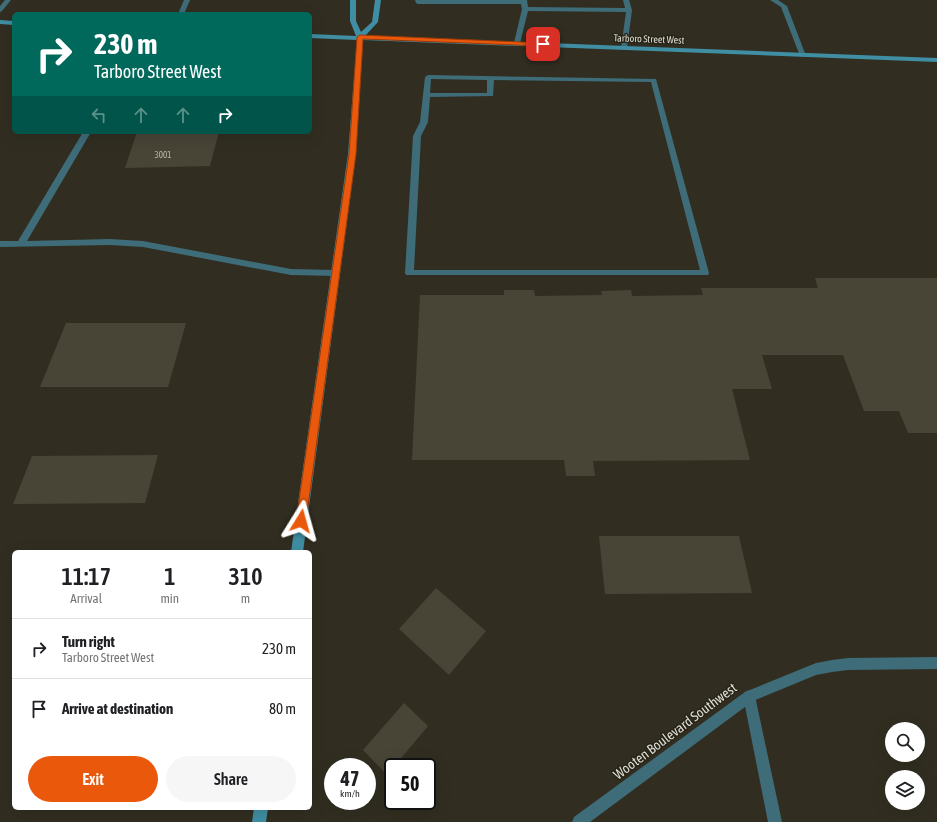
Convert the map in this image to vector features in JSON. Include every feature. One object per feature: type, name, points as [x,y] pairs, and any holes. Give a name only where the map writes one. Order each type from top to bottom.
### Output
[{"type":"main road","points":[[297,550],[352,154],[360,37],[353,21],[353,0]]},
{"type":"main road","points":[[360,37],[375,22],[378,0]]},
{"type":"main road","points":[[0,22],[12,23]]},
{"type":"main road","name":"Tarboro Street West","points":[[312,36],[937,60]]},
{"type":"main road","points":[[259,822],[261,810]]},
{"type":"street","points":[[0,10],[8,0]]},
{"type":"street","points":[[182,12],[187,0]]},
{"type":"street","points":[[418,0],[418,2],[524,4],[560,9],[629,10]]},
{"type":"street","points":[[558,0],[560,9]]},
{"type":"street","points":[[624,48],[629,10],[626,0]]},
{"type":"street","points":[[773,0],[784,6],[804,56]]},
{"type":"street","points":[[517,43],[524,4]]},
{"type":"street","points":[[428,77],[490,77],[654,80],[705,273],[409,273],[418,136],[424,122],[428,77]]},
{"type":"street","points":[[426,95],[491,95],[490,77]]},
{"type":"street","points":[[21,243],[86,134]]},
{"type":"street","points":[[0,244],[110,242],[143,244],[291,272],[335,273]]},
{"type":"street","name":"Wooten Boulevard Southwest","points":[[579,822],[749,696],[816,670],[832,666],[848,664],[937,663]]},
{"type":"street","points":[[749,696],[775,822]]},
{"type":"building","points":[[136,134],[218,134],[210,166],[125,168]]},
{"type":"building","points":[[815,278],[937,278],[937,433],[908,433],[899,411],[864,411],[843,355],[762,355],[772,389],[732,389],[750,460],[593,461],[595,476],[566,476],[564,460],[412,460],[420,295],[504,295],[504,290],[534,290],[535,296],[602,295],[601,291],[631,290],[632,296],[703,295],[701,288],[818,288]]},
{"type":"building","points":[[66,323],[186,323],[168,387],[40,387]]},
{"type":"building","points":[[158,455],[145,503],[13,504],[32,456]]},
{"type":"building","points":[[599,536],[739,536],[752,593],[605,594]]},
{"type":"building","points":[[436,588],[486,631],[449,675],[399,629]]},
{"type":"building","points":[[404,703],[428,726],[401,758],[384,758],[384,772],[376,764],[376,758],[371,758],[363,750]]},
{"type":"route","points":[[301,521],[352,154],[360,37],[543,44]]}]
